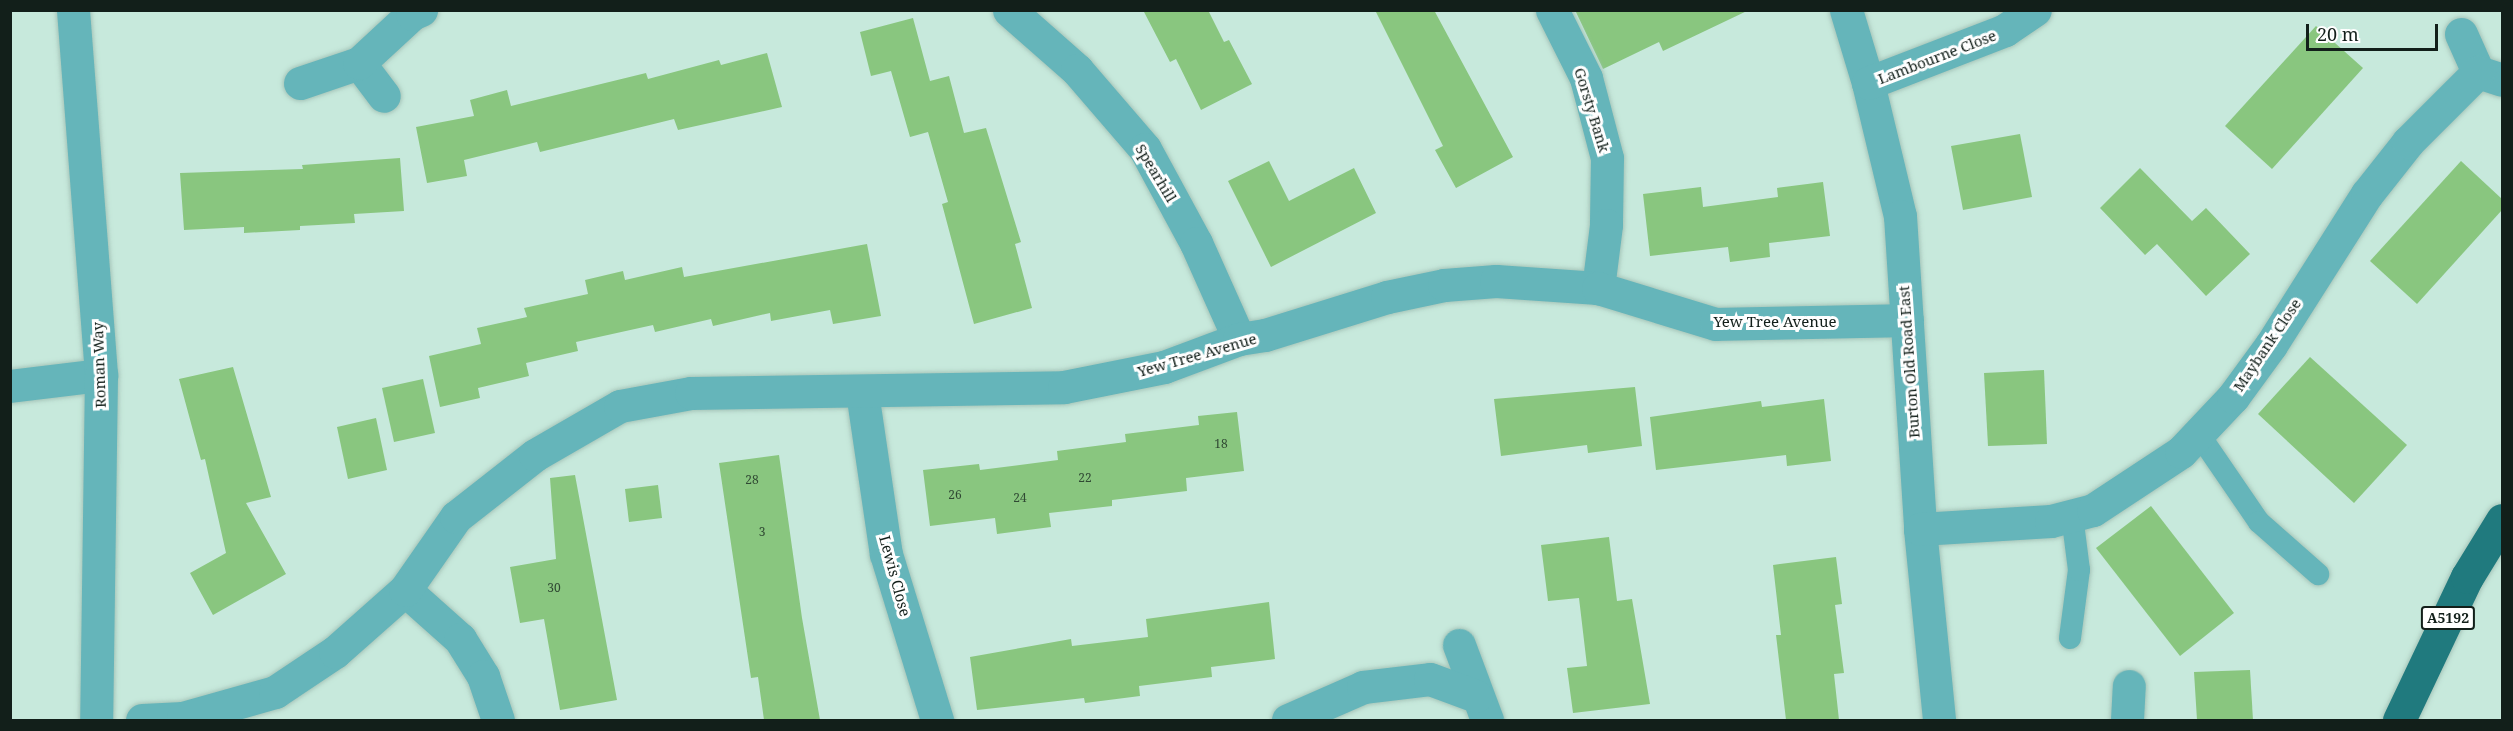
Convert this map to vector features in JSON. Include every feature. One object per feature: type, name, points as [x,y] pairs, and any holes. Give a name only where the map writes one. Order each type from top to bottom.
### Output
[{"type":"highway","name":"A5192","points":[[2399,720],[2467,577],[2502,520]]},
{"type":"street","name":"Roman Way","points":[[73,10],[101,375],[96,720]]},
{"type":"street","points":[[300,83],[359,63],[412,14],[421,10]]},
{"type":"street","name":"Spearhill","points":[[1009,10],[1077,70],[1145,149],[1196,243],[1239,339]]},
{"type":"street","name":"Gorsty Bank","points":[[1552,10],[1586,78],[1607,158],[1606,225],[1598,288]]},
{"type":"street","name":"Burton Old Road East","points":[[1846,10],[1868,83],[1900,216],[1920,530],[1939,720]]},
{"type":"street","name":"Lambourne Close","points":[[1868,83],[2001,20],[2035,10]]},
{"type":"street","name":"Maybank Close","points":[[1920,530],[2051,520],[2093,510],[2181,452],[2232,397],[2271,345],[2367,194],[2408,142],[2490,76],[2461,34]]},
{"type":"street","points":[[359,63],[384,96]]},
{"type":"street","name":"Yew Tree Avenue","points":[[142,720],[183,718],[275,692],[335,652],[405,590],[456,517],[534,455],[620,406],[691,393],[862,393],[1064,387],[1164,367],[1239,339],[1265,335],[1388,297],[1444,285],[1496,281],[1598,288],[1716,324],[1907,320]]},
{"type":"street","points":[[10,386],[101,375]]},
{"type":"street","name":"Lewis Close","points":[[862,393],[886,554],[937,720]]},
{"type":"street","points":[[405,590],[460,639],[483,676],[498,720]]},
{"type":"street","points":[[1459,645],[1481,708]]},
{"type":"street","points":[[1288,720],[1363,687],[1430,680],[1481,708]]},
{"type":"street","points":[[2127,720],[2129,686]]},
{"type":"lane","points":[[2198,434],[2259,522],[2318,574]]},
{"type":"lane","points":[[2070,639],[2079,570],[2072,515]]},
{"type":"building","points":[[1143,10],[1208,10],[1224,42],[1229,40],[1252,84],[1201,110],[1176,59],[1170,62]]},
{"type":"building","points":[[1375,10],[1434,10],[1513,157],[1456,188],[1435,150],[1443,146]]},
{"type":"building","points":[[1575,10],[1749,10],[1663,51],[1659,42],[1603,69]]},
{"type":"building","points":[[913,18],[930,81],[949,76],[964,133],[986,128],[1021,242],[1015,244],[1032,308],[974,324],[942,204],[948,202],[928,132],[910,137],[891,71],[871,76],[860,32]]},
{"type":"building","points":[[2316,26],[2363,68],[2272,169],[2225,126]]},
{"type":"building","points":[[767,53],[782,107],[678,130],[674,119],[540,152],[537,142],[464,160],[467,176],[427,183],[416,127],[474,116],[470,100],[507,90],[511,106],[646,73],[648,79],[719,60],[721,65]]},
{"type":"building","points":[[2020,134],[2032,197],[1963,210],[1951,146]]},
{"type":"building","points":[[400,158],[404,211],[354,214],[355,223],[300,226],[300,230],[244,233],[244,227],[184,230],[180,173],[303,169],[302,165]]},
{"type":"building","points":[[1269,161],[1289,201],[1354,168],[1376,213],[1271,267],[1228,181]]},
{"type":"building","points":[[2461,161],[2502,199],[2502,210],[2417,304],[2370,261]]},
{"type":"building","points":[[2140,168],[2192,221],[2206,208],[2250,254],[2206,296],[2157,244],[2145,255],[2100,208]]},
{"type":"building","points":[[1823,182],[1830,236],[1769,243],[1770,257],[1730,262],[1728,247],[1650,256],[1643,194],[1701,187],[1703,207],[1778,197],[1777,188]]},
{"type":"building","points":[[867,244],[881,316],[833,324],[830,310],[771,321],[770,313],[713,326],[711,319],[655,332],[653,325],[576,342],[578,351],[526,363],[529,376],[478,388],[480,398],[440,407],[429,356],[481,344],[477,328],[527,317],[524,308],[588,294],[585,280],[623,271],[625,280],[682,267],[684,277]]},
{"type":"building","points":[[2310,357],[2407,445],[2354,503],[2258,414]]},
{"type":"building","points":[[233,367],[271,497],[246,503],[286,574],[213,615],[190,573],[226,553],[205,459],[201,460],[179,379]]},
{"type":"building","points":[[2044,370],[2047,444],[1988,446],[1984,373]]},
{"type":"building","points":[[423,379],[435,433],[394,442],[382,388]]},
{"type":"building","points":[[1635,387],[1642,446],[1588,453],[1587,445],[1501,456],[1494,399]]},
{"type":"building","points":[[1824,399],[1831,461],[1787,466],[1786,455],[1656,470],[1650,417],[1761,401],[1762,407]]},
{"type":"building","points":[[1237,412],[1244,471],[1186,478],[1187,491],[1112,500],[1112,506],[1049,513],[1051,527],[997,534],[995,518],[930,526],[923,470],[979,464],[980,470],[1058,460],[1057,451],[1126,442],[1125,434],[1199,425],[1198,416]]},
{"type":"building","points":[[376,418],[387,470],[348,479],[337,427]]},
{"type":"building","points":[[779,455],[802,618],[820,720],[764,720],[758,677],[751,678],[719,463]]},
{"type":"building","points":[[575,475],[617,700],[560,710],[544,619],[520,623],[510,567],[556,559],[550,478]]},
{"type":"building","points":[[658,485],[662,518],[629,522],[625,489]]},
{"type":"building","points":[[2151,506],[2234,613],[2180,656],[2096,548]]},
{"type":"building","points":[[1609,537],[1617,601],[1632,599],[1650,704],[1573,713],[1567,668],[1587,666],[1579,598],[1548,601],[1541,545]]},
{"type":"building","points":[[1836,557],[1842,604],[1835,605],[1844,673],[1834,674],[1839,720],[1786,720],[1776,635],[1781,635],[1773,565]]},
{"type":"building","points":[[1269,602],[1275,659],[1211,667],[1212,677],[1139,686],[1140,696],[1085,703],[1084,698],[977,710],[970,657],[1071,639],[1072,646],[1148,637],[1146,619]]},
{"type":"building","points":[[2250,670],[2253,720],[2197,720],[2194,672]]}]
